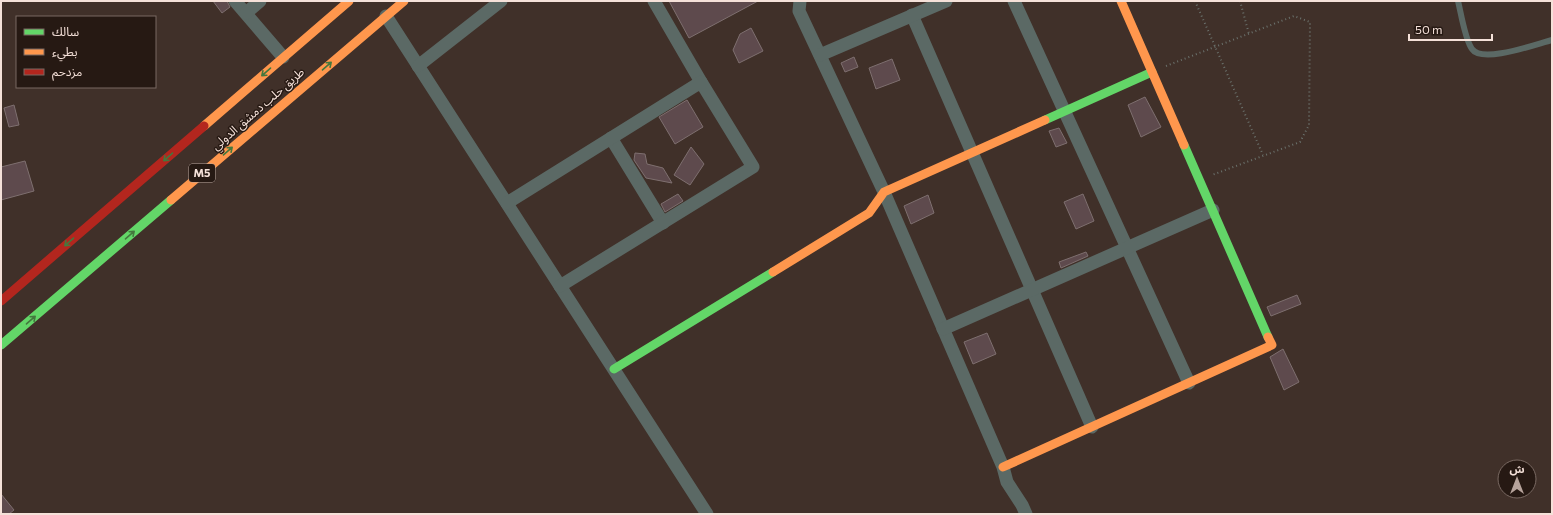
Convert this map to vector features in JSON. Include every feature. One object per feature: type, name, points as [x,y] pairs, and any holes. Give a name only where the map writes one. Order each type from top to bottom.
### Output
[{"type":"main road","name":"طريق حلب دمشق الدولي","points":[[1,301],[349,1]]},
{"type":"main road","name":"طريق حلب دمشق الدولي","points":[[1,345],[404,1]]},
{"type":"main road","points":[[1003,467],[1272,345],[1121,1]]},
{"type":"main road","points":[[614,370],[869,213],[884,192],[1152,72]]},
{"type":"street","points":[[235,1],[283,57]]},
{"type":"street","points":[[246,13],[260,1]]},
{"type":"street","points":[[418,66],[502,1]]},
{"type":"street","points":[[560,286],[753,167],[654,1]]},
{"type":"street","points":[[800,1],[799,11],[884,192],[1003,467],[1007,482],[1022,504],[1026,514]]},
{"type":"street","points":[[820,55],[946,1]]},
{"type":"street","points":[[1014,1],[1189,383]]},
{"type":"street","points":[[912,15],[1092,427]]},
{"type":"street","points":[[386,16],[707,514]]},
{"type":"street","points":[[507,203],[701,82]]},
{"type":"street","points":[[611,138],[663,223]]},
{"type":"street","points":[[943,329],[1213,210]]},
{"type":"lane","points":[[1458,1],[1468,40],[1472,50],[1478,54],[1487,55],[1501,53],[1552,40]]},
{"type":"path","points":[[1195,1],[1263,155]]},
{"type":"path","points":[[1240,1],[1249,34]]},
{"type":"path","points":[[1152,72],[1294,16],[1310,22],[1309,125],[1300,142],[1199,179]]},
{"type":"building","points":[[213,1],[227,1],[230,7],[222,13]]},
{"type":"building","points":[[669,1],[758,1],[689,38]]},
{"type":"building","points":[[751,28],[763,51],[739,63],[733,50],[740,34]]},
{"type":"building","points":[[854,57],[858,67],[845,72],[841,63]]},
{"type":"building","points":[[892,59],[900,80],[876,89],[869,68]]},
{"type":"building","points":[[1145,97],[1161,127],[1141,137],[1128,105]]},
{"type":"building","points":[[687,100],[703,127],[675,144],[659,117]]},
{"type":"building","points":[[14,105],[19,125],[9,127],[4,108]]},
{"type":"building","points":[[1059,128],[1067,143],[1056,147],[1049,131]]},
{"type":"building","points":[[691,147],[704,164],[690,185],[674,175]]},
{"type":"building","points":[[635,153],[645,154],[647,164],[663,168],[672,183],[646,178],[634,160]]},
{"type":"building","points":[[25,161],[34,191],[1,200],[1,167]]},
{"type":"building","points":[[678,194],[683,201],[665,212],[661,204]]},
{"type":"building","points":[[1083,194],[1094,221],[1076,229],[1064,202]]},
{"type":"building","points":[[928,195],[934,213],[911,224],[904,206]]},
{"type":"building","points":[[1086,252],[1088,256],[1061,268],[1059,262]]},
{"type":"building","points":[[1297,295],[1301,304],[1271,316],[1267,307]]},
{"type":"building","points":[[987,333],[996,354],[973,364],[964,342]]},
{"type":"building","points":[[1283,349],[1299,382],[1284,390],[1270,357]]},
{"type":"building","points":[[1,494],[14,510],[9,514],[1,514]]},
{"type":"traffic: fast","points":[[1045,120],[1152,72]]},
{"type":"traffic: fast","points":[[1184,145],[1268,337]]},
{"type":"traffic: fast","points":[[1,345],[171,200]]},
{"type":"traffic: fast","points":[[614,369],[773,272]]},
{"type":"traffic: slow","points":[[204,126],[349,1]]},
{"type":"traffic: slow","points":[[171,200],[404,1]]},
{"type":"traffic: slow","points":[[1121,1],[1184,145]]},
{"type":"traffic: slow","points":[[773,272],[869,213],[884,192],[1045,120]]},
{"type":"traffic: slow","points":[[1003,467],[1272,345],[1268,337]]},
{"type":"traffic: jam","points":[[1,301],[204,126]]}]
